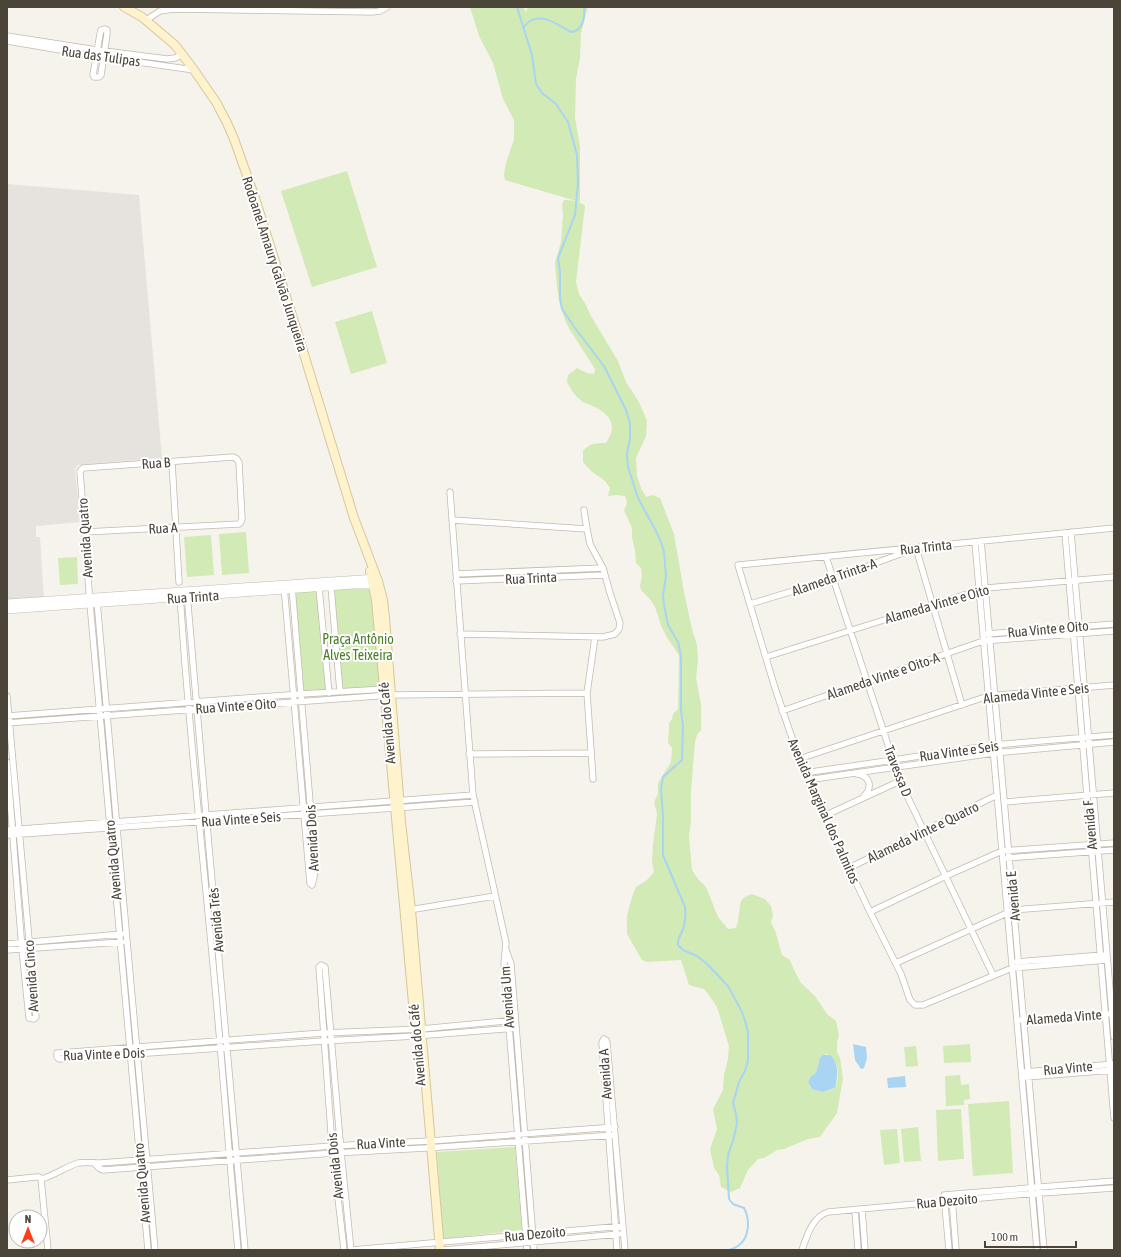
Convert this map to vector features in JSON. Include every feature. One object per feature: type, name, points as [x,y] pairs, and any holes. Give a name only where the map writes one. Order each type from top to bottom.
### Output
[{"type":"main road","name":"Rodoanel Amaury Galvão Junqueira","points":[[124,7],[146,20],[175,45],[183,54],[216,102],[228,124],[255,198],[296,328],[332,450],[368,557]]},
{"type":"main road","name":"Avenida do Café","points":[[368,557],[375,581],[387,692],[438,1247]]},
{"type":"street","points":[[146,20],[160,11],[174,9],[372,12],[380,11],[387,7]]},
{"type":"street","points":[[105,29],[107,30],[107,34],[104,54],[101,75],[94,77],[93,75],[101,31],[105,29]]},
{"type":"street","name":"Rua das Tulipas","points":[[7,36],[97,53]]},
{"type":"street","name":"Rua das Tulipas","points":[[7,41],[104,54],[194,70]]},
{"type":"street","name":"Rua das Tulipas","points":[[104,54],[167,59],[175,58],[183,54]]},
{"type":"street","name":"Rua B","points":[[80,471],[83,468],[233,457],[239,462],[241,522]]},
{"type":"street","points":[[172,462],[180,582]]},
{"type":"street","name":"Avenida Quatro","points":[[80,471],[85,532],[107,709],[155,1250]]},
{"type":"street","points":[[450,492],[473,795],[502,922],[506,950]]},
{"type":"street","points":[[460,634],[595,637],[614,635],[619,631],[620,620],[603,568],[591,546],[584,510]]},
{"type":"street","points":[[452,520],[587,529]]},
{"type":"street","name":"Rua A","points":[[85,532],[239,524],[241,522]]},
{"type":"street","name":"Rua Trinta","points":[[738,565],[1114,528]]},
{"type":"street","name":"Avenida F","points":[[1068,532],[1081,688],[1082,737],[1087,796],[1094,845],[1098,851],[1102,903],[1105,1014],[1112,1067],[1114,1118]]},
{"type":"street","name":"Avenida E","points":[[981,541],[1044,1250]]},
{"type":"street","name":"Avenida E","points":[[975,542],[1037,1250]]},
{"type":"street","points":[[916,548],[962,705]]},
{"type":"street","name":"Alameda Trinta-A","points":[[750,604],[833,579],[916,548]]},
{"type":"street","name":"Travessa D","points":[[826,557],[900,781],[993,975]]},
{"type":"street","name":"Avenida Marginal dos Palmitos","points":[[738,565],[782,711],[807,780],[896,963],[910,1000],[913,1004],[920,1006],[925,1005],[993,975]]},
{"type":"street","name":"Rua Trinta","points":[[456,574],[603,568]]},
{"type":"street","name":"Rua Trinta","points":[[456,581],[605,575]]},
{"type":"street","name":"Alameda Vinte e Oito","points":[[766,657],[986,588],[1114,577]]},
{"type":"street","name":"Rua Trinta","points":[[7,603],[94,600],[375,581]]},
{"type":"street","name":"Rua Trinta","points":[[292,586],[319,588],[375,581]]},
{"type":"street","name":"Avenida Dois","points":[[284,587],[303,814],[310,883],[312,885],[315,870],[292,586]]},
{"type":"street","points":[[331,587],[340,692]]},
{"type":"street","points":[[319,588],[328,693]]},
{"type":"street","name":"Avenida Três","points":[[184,594],[197,709],[245,1250]]},
{"type":"street","name":"Avenida Três","points":[[184,594],[188,703],[238,1250]]},
{"type":"street","name":"Avenida Quatro","points":[[94,600],[100,716],[148,1250]]},
{"type":"street","name":"Rua Trinta","points":[[7,610],[94,600]]},
{"type":"street","name":"Rua Vinte e Oito","points":[[984,641],[1076,631],[1114,624]]},
{"type":"street","name":"Rua Vinte e Oito","points":[[983,635],[1114,631]]},
{"type":"street","points":[[593,779],[587,693],[595,637]]},
{"type":"street","name":"Alameda Vinte e Oito-A","points":[[782,711],[984,641]]},
{"type":"street","name":"Alameda Vinte e Seis","points":[[799,759],[988,696],[1114,685]]},
{"type":"street","name":"Avenida F","points":[[1081,688],[1089,737],[1094,795],[1094,845],[1092,852],[1096,904],[1114,1036]]},
{"type":"street","name":"Rua Vinte e Oito","points":[[8,716],[293,694],[340,692],[465,694],[587,693]]},
{"type":"street","name":"Rua Vinte e Oito","points":[[8,723],[301,701],[387,692]]},
{"type":"street","name":"Avenida Cinco","points":[[7,696],[13,832],[29,942],[36,1017],[31,1019],[29,1018],[22,946],[7,762]]},
{"type":"street","name":"Rua Vinte e Seis","points":[[804,772],[1000,744],[1114,735]]},
{"type":"street","name":"Rua Vinte e Seis","points":[[807,780],[1000,752],[1114,742]]},
{"type":"street","points":[[469,754],[591,753]]},
{"type":"street","points":[[844,774],[863,775],[867,779],[869,784],[866,795],[860,799]]},
{"type":"street","points":[[824,816],[900,781]]},
{"type":"street","points":[[1005,802],[1114,793]]},
{"type":"street","name":"Rua Vinte e Seis","points":[[13,832],[117,828],[311,814],[473,795]]},
{"type":"street","name":"Alameda Vinte e Quatro","points":[[849,868],[997,796]]},
{"type":"street","name":"Rua Vinte e Seis","points":[[13,832],[116,821],[310,806],[475,802]]},
{"type":"street","points":[[870,912],[1002,851],[1114,843]]},
{"type":"street","points":[[1002,858],[1114,850]]},
{"type":"street","points":[[408,910],[495,896]]},
{"type":"street","points":[[1014,910],[1114,902]]},
{"type":"street","points":[[896,963],[1007,913]]},
{"type":"street","points":[[7,950],[22,946],[29,942],[126,934]]},
{"type":"street","points":[[7,944],[22,946],[29,949],[127,941]]},
{"type":"street","name":"Avenida Um","points":[[506,950],[510,959],[511,969],[534,1250]]},
{"type":"street","name":"Avenida Um","points":[[506,950],[504,970],[526,1250]]},
{"type":"street","points":[[993,975],[1012,965],[1104,958]]},
{"type":"street","name":"Avenida Dois","points":[[344,1250],[332,1146],[323,1034],[319,968],[321,966],[325,967],[340,1145],[352,1250]]},
{"type":"street","points":[[504,970],[511,969]]},
{"type":"street","name":"Alameda Vinte","points":[[1017,1020],[1112,1013]]},
{"type":"street","name":"Rua Vinte e Dois","points":[[137,1050],[228,1048],[324,1041],[418,1032],[515,1020]]},
{"type":"street","name":"Rua Vinte e Dois","points":[[130,1051],[57,1053],[57,1057],[59,1059],[219,1041],[330,1033],[418,1032],[516,1028]]},
{"type":"street","name":"Avenida A","points":[[612,1128],[602,1042],[604,1039],[608,1043],[612,1128],[615,1227],[617,1250]]},
{"type":"street","name":"Rua Vinte","points":[[1022,1075],[1112,1067]]},
{"type":"street","name":"Rua Vinte","points":[[94,1163],[103,1170],[148,1167],[428,1145],[517,1134],[612,1128]]},
{"type":"street","name":"Rua Vinte","points":[[40,1178],[50,1176],[84,1162],[100,1163],[147,1160],[340,1145],[428,1145],[518,1142],[612,1135]]},
{"type":"street","name":"Avenida A","points":[[612,1135],[625,1250]]},
{"type":"street","points":[[7,1180],[36,1177],[40,1178],[48,1250]]},
{"type":"street","name":"Rua Dezoito","points":[[1039,1191],[1114,1181]]},
{"type":"street","name":"Rua Dezoito","points":[[802,1250],[812,1226],[818,1217],[828,1212],[855,1210],[945,1198],[1032,1191],[1114,1188]]},
{"type":"street","points":[[945,1198],[949,1250]]},
{"type":"street","points":[[952,1198],[956,1250]]},
{"type":"street","points":[[862,1209],[865,1250]]},
{"type":"street","points":[[855,1210],[858,1250]]},
{"type":"street","name":"Rua Dezoito","points":[[438,1247],[532,1234],[623,1226]]},
{"type":"street","name":"Rua Dezoito","points":[[352,1250],[533,1242],[624,1234]]},
{"type":"shaded area","points":[[7,184],[139,195],[162,458],[78,465],[75,469],[80,522],[36,526],[36,537],[40,537],[44,600],[7,603]]},
{"type":"green space","points":[[470,7],[523,7],[526,12],[528,7],[588,7],[581,33],[580,58],[576,79],[575,118],[580,146],[580,202],[505,180],[504,174],[506,163],[514,139],[514,120],[503,99],[493,63],[479,36]]},
{"type":"green space","points":[[347,171],[377,267],[312,287],[281,191]]},
{"type":"green space","points":[[564,200],[570,200],[585,206],[576,282],[579,294],[618,361],[626,382],[639,402],[647,421],[646,436],[636,458],[637,476],[646,497],[653,495],[660,498],[674,534],[684,592],[697,645],[698,660],[696,678],[701,704],[701,730],[697,735],[695,742],[691,791],[691,820],[689,836],[692,870],[706,887],[718,917],[728,929],[736,928],[742,899],[751,894],[765,899],[771,906],[773,915],[771,923],[775,930],[782,955],[790,960],[801,983],[815,996],[827,1014],[836,1021],[839,1036],[837,1041],[837,1052],[840,1058],[843,1078],[837,1113],[820,1137],[808,1139],[784,1149],[777,1150],[764,1158],[758,1159],[748,1170],[740,1188],[731,1192],[721,1187],[719,1175],[714,1168],[710,1149],[717,1129],[713,1109],[723,1090],[729,1046],[717,1007],[704,989],[689,985],[681,960],[647,962],[642,960],[627,934],[627,916],[636,887],[646,881],[654,872],[652,862],[657,814],[654,802],[658,794],[658,783],[671,762],[672,748],[668,743],[669,723],[673,714],[678,709],[679,655],[662,628],[655,607],[650,599],[641,590],[641,568],[636,563],[632,528],[624,510],[627,500],[625,496],[608,496],[610,488],[605,481],[591,471],[583,462],[583,451],[588,446],[593,444],[606,443],[612,427],[609,418],[601,410],[580,400],[567,382],[568,375],[577,368],[587,373],[594,374],[595,369],[570,330],[559,301],[555,263],[561,242],[563,215],[562,204]],"holes":[[[826,1054],[833,1058],[838,1071],[834,1089],[823,1092],[812,1089],[808,1082],[811,1076],[816,1073],[821,1057]]]},
{"type":"green space","points":[[372,311],[387,363],[351,374],[335,322]]},
{"type":"green space","points":[[246,532],[249,573],[222,575],[219,534]]},
{"type":"green space","points":[[211,535],[214,575],[187,577],[184,537]]},
{"type":"green space","points":[[77,557],[78,584],[60,585],[58,558]]},
{"type":"green space","name":"Praça Antônio Alves Teixeira","points":[[373,585],[383,689],[340,692],[331,587]]},
{"type":"green space","name":"Praça Antônio Alves Teixeira","points":[[319,588],[329,693],[301,694],[292,590]]},
{"type":"green space","points":[[970,1044],[971,1062],[944,1063],[943,1046]]},
{"type":"green space","points":[[916,1046],[918,1066],[906,1067],[904,1047]]},
{"type":"green space","points":[[960,1075],[961,1085],[969,1084],[970,1099],[964,1100],[964,1105],[946,1106],[945,1076]]},
{"type":"green space","points":[[1009,1101],[1013,1173],[973,1176],[968,1104]]},
{"type":"green space","points":[[961,1109],[964,1159],[938,1161],[936,1110]]},
{"type":"green space","points":[[918,1127],[921,1161],[904,1162],[901,1129]]},
{"type":"green space","points":[[897,1129],[900,1163],[884,1165],[880,1130]]},
{"type":"green space","points":[[515,1147],[522,1230],[443,1239],[437,1152]]},
{"type":"water","points":[[853,1044],[866,1047],[867,1058],[864,1068],[861,1069],[855,1060]]},
{"type":"water","points":[[823,1055],[830,1055],[833,1058],[836,1066],[837,1079],[835,1088],[823,1092],[812,1089],[808,1082],[811,1076],[816,1073],[820,1058]]},
{"type":"water","points":[[905,1076],[906,1087],[888,1088],[887,1078]]},
{"type":"waterway","points":[[517,7],[532,55],[536,84],[542,93],[556,104],[568,122],[577,155],[578,183],[575,215],[558,258],[562,309],[604,366],[626,410],[630,423],[630,439],[627,453],[628,467],[638,498],[655,529],[664,552],[666,576],[663,596],[664,605],[668,625],[678,642],[681,659],[681,710],[683,726],[682,760],[663,777],[661,789],[663,855],[685,907],[684,924],[678,945],[683,950],[697,956],[706,963],[728,986],[742,1012],[748,1033],[748,1061],[739,1082],[733,1103],[737,1123],[728,1155],[727,1167],[729,1199],[733,1204],[744,1208],[748,1228],[742,1243],[729,1250]]},
{"type":"waterway","points":[[523,28],[530,21],[541,18],[551,21],[571,32],[575,31],[581,26],[584,15],[584,7]]}]
